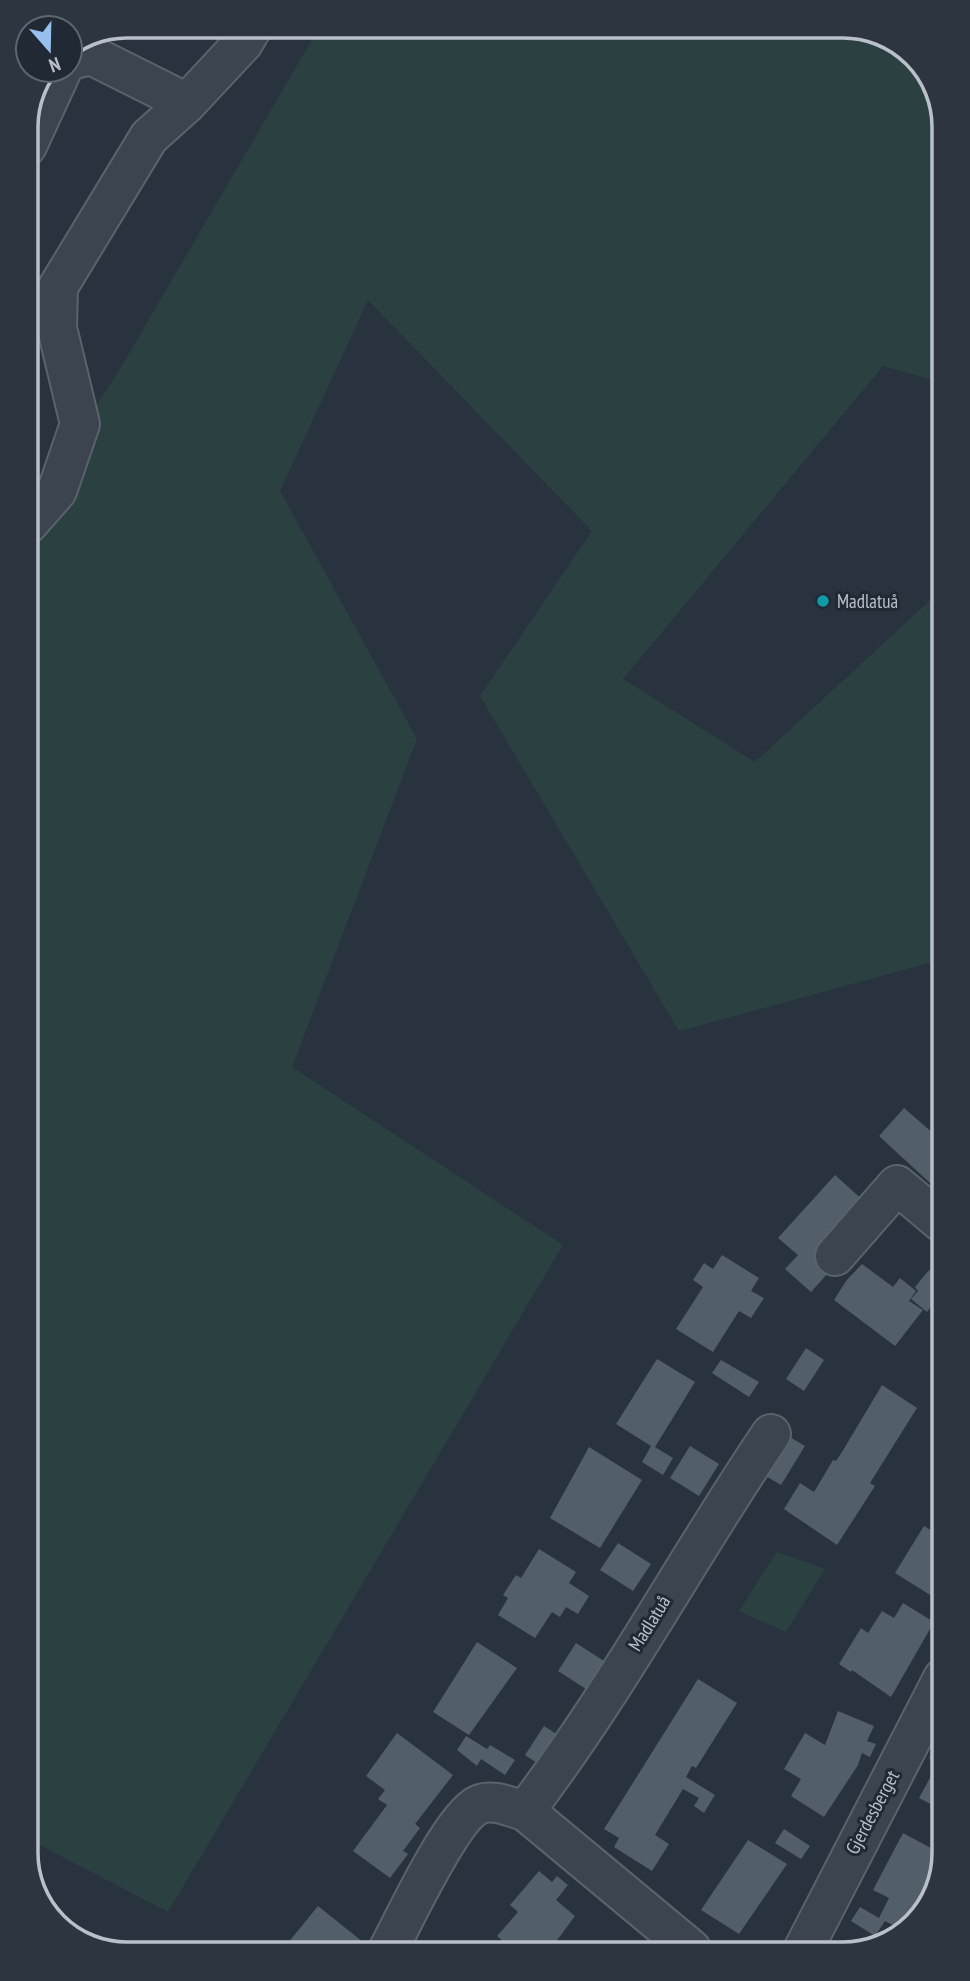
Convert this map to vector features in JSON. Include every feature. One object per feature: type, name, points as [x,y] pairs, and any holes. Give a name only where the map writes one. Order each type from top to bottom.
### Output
[{"type":"street","points":[[39,512],[57,491],[80,424],[57,328],[58,287],[149,137],[187,103],[246,38]]},
{"type":"street","points":[[84,57],[91,55],[187,103]]},
{"type":"street","points":[[40,119],[56,84]]},
{"type":"street","points":[[835,1256],[897,1185],[932,1214]]},
{"type":"street","name":"Madlatuå","points":[[525,1811],[563,1761],[718,1513],[771,1434]]},
{"type":"street","name":"Gjerdesberget","points":[[807,1942],[932,1699]]},
{"type":"street","points":[[392,1942],[447,1839],[477,1805],[493,1802],[525,1811],[683,1942]]},
{"type":"green space","points":[[313,38],[848,39],[876,45],[897,57],[913,73],[925,94],[932,128],[932,380],[883,366],[623,679],[755,762],[932,599],[932,962],[679,1031],[480,696],[592,531],[368,300],[280,491],[417,739],[292,1067],[563,1245],[168,1912],[38,1844],[39,493],[117,374]]},
{"type":"green space","points":[[777,1552],[825,1569],[786,1632],[739,1611]]},
{"type":"building","points":[[904,1108],[932,1132],[932,1185],[879,1136]]},
{"type":"building","points":[[835,1175],[865,1202],[838,1262],[811,1292],[785,1269],[798,1255],[778,1238]]},
{"type":"building","points":[[722,1255],[759,1278],[751,1291],[764,1298],[751,1318],[739,1311],[713,1352],[676,1329],[703,1287],[693,1280],[704,1263],[713,1269]]},
{"type":"building","points":[[862,1264],[893,1287],[900,1278],[916,1291],[909,1301],[923,1310],[895,1346],[834,1300],[846,1281]]},
{"type":"building","points":[[929,1270],[932,1272],[932,1305],[927,1312],[911,1299],[918,1291],[915,1287]]},
{"type":"building","points":[[806,1348],[824,1360],[804,1391],[786,1379]]},
{"type":"building","points":[[657,1359],[695,1382],[655,1447],[673,1458],[663,1475],[642,1462],[651,1446],[616,1424]]},
{"type":"building","points":[[721,1360],[759,1382],[749,1397],[712,1373]]},
{"type":"building","points":[[882,1385],[917,1408],[870,1483],[875,1486],[837,1545],[784,1509],[800,1483],[814,1492],[833,1460],[836,1461],[842,1452]]},
{"type":"building","points":[[788,1436],[805,1446],[781,1485],[764,1475]]},
{"type":"building","points":[[690,1446],[719,1464],[699,1496],[670,1478]]},
{"type":"building","points":[[589,1447],[642,1480],[600,1548],[550,1518]]},
{"type":"building","points":[[924,1526],[932,1531],[932,1596],[895,1573]]},
{"type":"building","points":[[618,1543],[651,1564],[633,1591],[600,1570]]},
{"type":"building","points":[[539,1549],[576,1572],[569,1583],[589,1596],[578,1614],[566,1607],[560,1617],[552,1612],[535,1638],[498,1615],[508,1598],[503,1595],[516,1575],[521,1578]]},
{"type":"building","points":[[903,1603],[932,1621],[932,1625],[891,1697],[839,1664],[861,1628],[868,1633],[882,1611],[894,1618]]},
{"type":"building","points":[[477,1642],[517,1668],[469,1735],[433,1712]]},
{"type":"building","points":[[576,1643],[604,1661],[586,1689],[558,1671]]},
{"type":"building","points":[[698,1679],[737,1703],[696,1768],[692,1766],[686,1777],[715,1795],[704,1813],[694,1806],[699,1798],[683,1789],[655,1835],[669,1844],[652,1871],[614,1847],[619,1838],[604,1829]]},
{"type":"building","points":[[838,1711],[874,1726],[867,1741],[876,1744],[870,1757],[862,1753],[858,1765],[824,1817],[791,1796],[801,1779],[784,1769],[805,1733],[825,1745]]},
{"type":"building","points":[[544,1726],[558,1735],[540,1765],[525,1755]]},
{"type":"building","points":[[397,1733],[453,1775],[415,1824],[420,1828],[403,1851],[408,1854],[390,1878],[353,1851],[387,1805],[378,1799],[385,1790],[366,1776]]},
{"type":"building","points":[[466,1736],[487,1749],[490,1745],[515,1760],[505,1775],[481,1759],[477,1766],[457,1750]]},
{"type":"building","points":[[932,1774],[932,1805],[919,1798]]},
{"type":"building","points":[[784,1829],[810,1846],[801,1859],[775,1843]]},
{"type":"building","points":[[903,1833],[932,1849],[927,1882],[916,1903],[894,1926],[885,1921],[875,1936],[851,1921],[860,1907],[879,1918],[889,1898],[873,1890]]},
{"type":"building","points":[[748,1840],[787,1864],[739,1934],[701,1910]]},
{"type":"building","points":[[539,1871],[552,1882],[557,1876],[568,1885],[556,1900],[575,1916],[556,1942],[504,1942],[497,1936],[518,1912],[510,1905]]},
{"type":"building","points":[[318,1906],[363,1942],[289,1942]]},
{"type":"place","name":"Madlatuå","points":[[823,601]]}]
